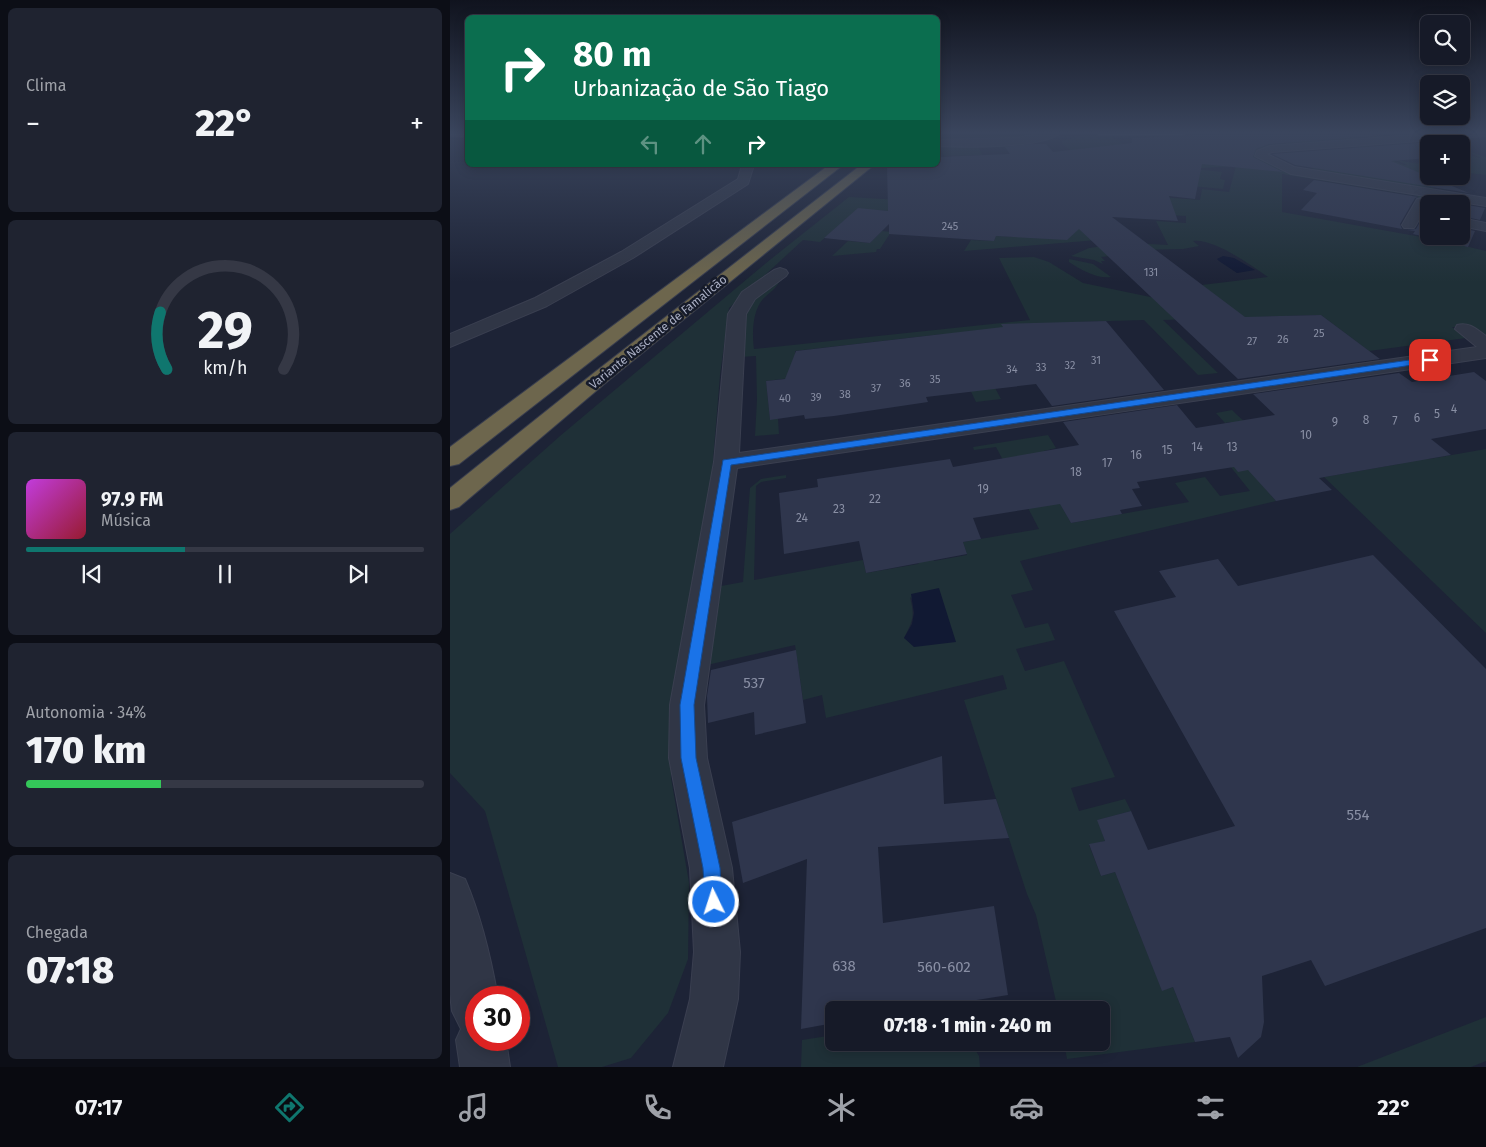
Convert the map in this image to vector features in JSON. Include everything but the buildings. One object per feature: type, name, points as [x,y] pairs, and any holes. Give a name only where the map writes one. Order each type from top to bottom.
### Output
[{"type":"highway","name":"Variante Nascente de Famalicão","points":[[450,459],[814,182]]},
{"type":"highway","name":"Variante Nascente de Famalicão","points":[[450,501],[602,376],[847,182]]},
{"type":"street","points":[[450,341],[541,302],[627,255],[743,182]]},
{"type":"street","points":[[1363,182],[1486,202]]},
{"type":"street","points":[[1470,224],[1486,227]]},
{"type":"street","points":[[698,1067],[714,999],[717,952],[711,868],[688,758],[687,705],[726,462],[737,314],[748,296],[780,273]]},
{"type":"street","points":[[1464,329],[1486,344]]},
{"type":"street","points":[[726,462],[1486,352]]},
{"type":"street","points":[[450,894],[473,986]]},
{"type":"street","points":[[482,1051],[484,1067]]},
{"type":"shaded area","points":[[1181,182],[1225,182],[1223,189],[1180,185]]},
{"type":"shaded area","points":[[1232,182],[1282,182],[1282,212],[1420,237],[1420,245],[1460,245],[1486,251],[1486,338],[1469,327],[1452,327],[1466,338],[1369,351],[1321,315],[1163,320],[1218,373],[1198,375],[1144,320],[1078,322],[965,332],[1001,399],[976,402],[943,334],[795,351],[798,377],[766,381],[770,419],[778,419],[779,434],[755,436],[757,400],[756,356],[740,357],[745,313],[749,304],[781,279],[759,304],[753,330],[754,349],[1030,320],[999,258],[1034,257],[1049,262],[1083,283],[1155,298],[1160,290],[1268,277],[1232,253],[1201,241],[1193,241],[1199,246],[1183,249],[1132,250],[1131,243],[1168,245],[1156,221],[1186,223],[1186,216],[1148,214],[1160,197],[1200,200],[1202,189],[1229,192]]},
{"type":"shaded area","points":[[1330,182],[1350,182],[1424,195],[1420,195],[1420,201],[1416,200],[1418,196]]},
{"type":"shaded area","points":[[1383,182],[1420,182],[1420,185],[1435,185],[1432,190]]},
{"type":"shaded area","points":[[849,197],[901,200],[888,211],[858,209],[820,242],[803,240],[729,308],[720,375],[711,485],[677,703],[671,778],[689,883],[688,959],[668,1013],[631,1058],[602,1067],[558,1067],[485,811],[450,773],[450,534],[560,436],[771,259]]},
{"type":"shaded area","points":[[1112,211],[1109,239],[964,251],[971,240],[994,241],[996,236],[1015,237],[1019,226]]},
{"type":"shaded area","points":[[882,231],[891,232],[876,252],[832,256],[848,241],[870,243]]},
{"type":"shaded area","points":[[1111,245],[1129,254],[1101,257],[1105,261],[1101,261],[1103,264],[1094,260],[1071,256],[1089,248]]},
{"type":"shaded area","points":[[1069,259],[1093,264],[1111,277],[1100,277],[1089,273],[1069,262]]},
{"type":"shaded area","points":[[1232,410],[1254,429],[1302,460],[1324,477],[1265,488],[1276,501],[1020,561],[1033,590],[1011,595],[1025,628],[1048,623],[1055,640],[1016,649],[1025,671],[1064,661],[1115,777],[1071,788],[1079,811],[1125,799],[1131,811],[1098,820],[1105,841],[1089,845],[1101,876],[1115,872],[1162,990],[1173,987],[1195,1042],[1067,1059],[1066,1051],[1110,1051],[1110,1001],[1056,1001],[1036,915],[1027,894],[964,700],[1007,689],[1003,675],[826,718],[822,695],[803,700],[795,645],[707,665],[721,586],[743,582],[750,488],[761,479],[786,475],[786,478],[761,482],[756,486],[754,580],[863,560],[866,573],[918,564],[930,548],[934,561],[967,555],[963,542],[1039,529],[996,447],[974,450],[973,447],[1048,435],[1056,448],[1044,451],[1074,502],[1061,505],[1071,523],[1189,502],[1175,483],[1205,477],[1220,496],[1250,491],[1230,466],[1270,465],[1230,422],[1225,423],[1216,413]],"holes":[[[910,597],[955,642],[910,642],[904,638],[912,618]]]},
{"type":"shaded area","points":[[1404,438],[1429,459],[1486,449],[1486,633],[1324,477],[1399,464]]},
{"type":"shaded area","points":[[1486,1017],[1486,1061],[1471,1067],[1357,1067]]},
{"type":"shaded area","points":[[825,1036],[825,1051],[976,1051],[979,1056],[980,1067],[801,1067],[802,1040]]},
{"type":"water","points":[[1223,256],[1234,258],[1255,270],[1237,273],[1217,259]]},
{"type":"water","points":[[939,588],[956,642],[914,647],[904,638],[912,624],[914,613],[911,594]]},
{"type":"route","points":[[714,902],[711,868],[688,758],[687,705],[726,462],[1430,360]]}]
